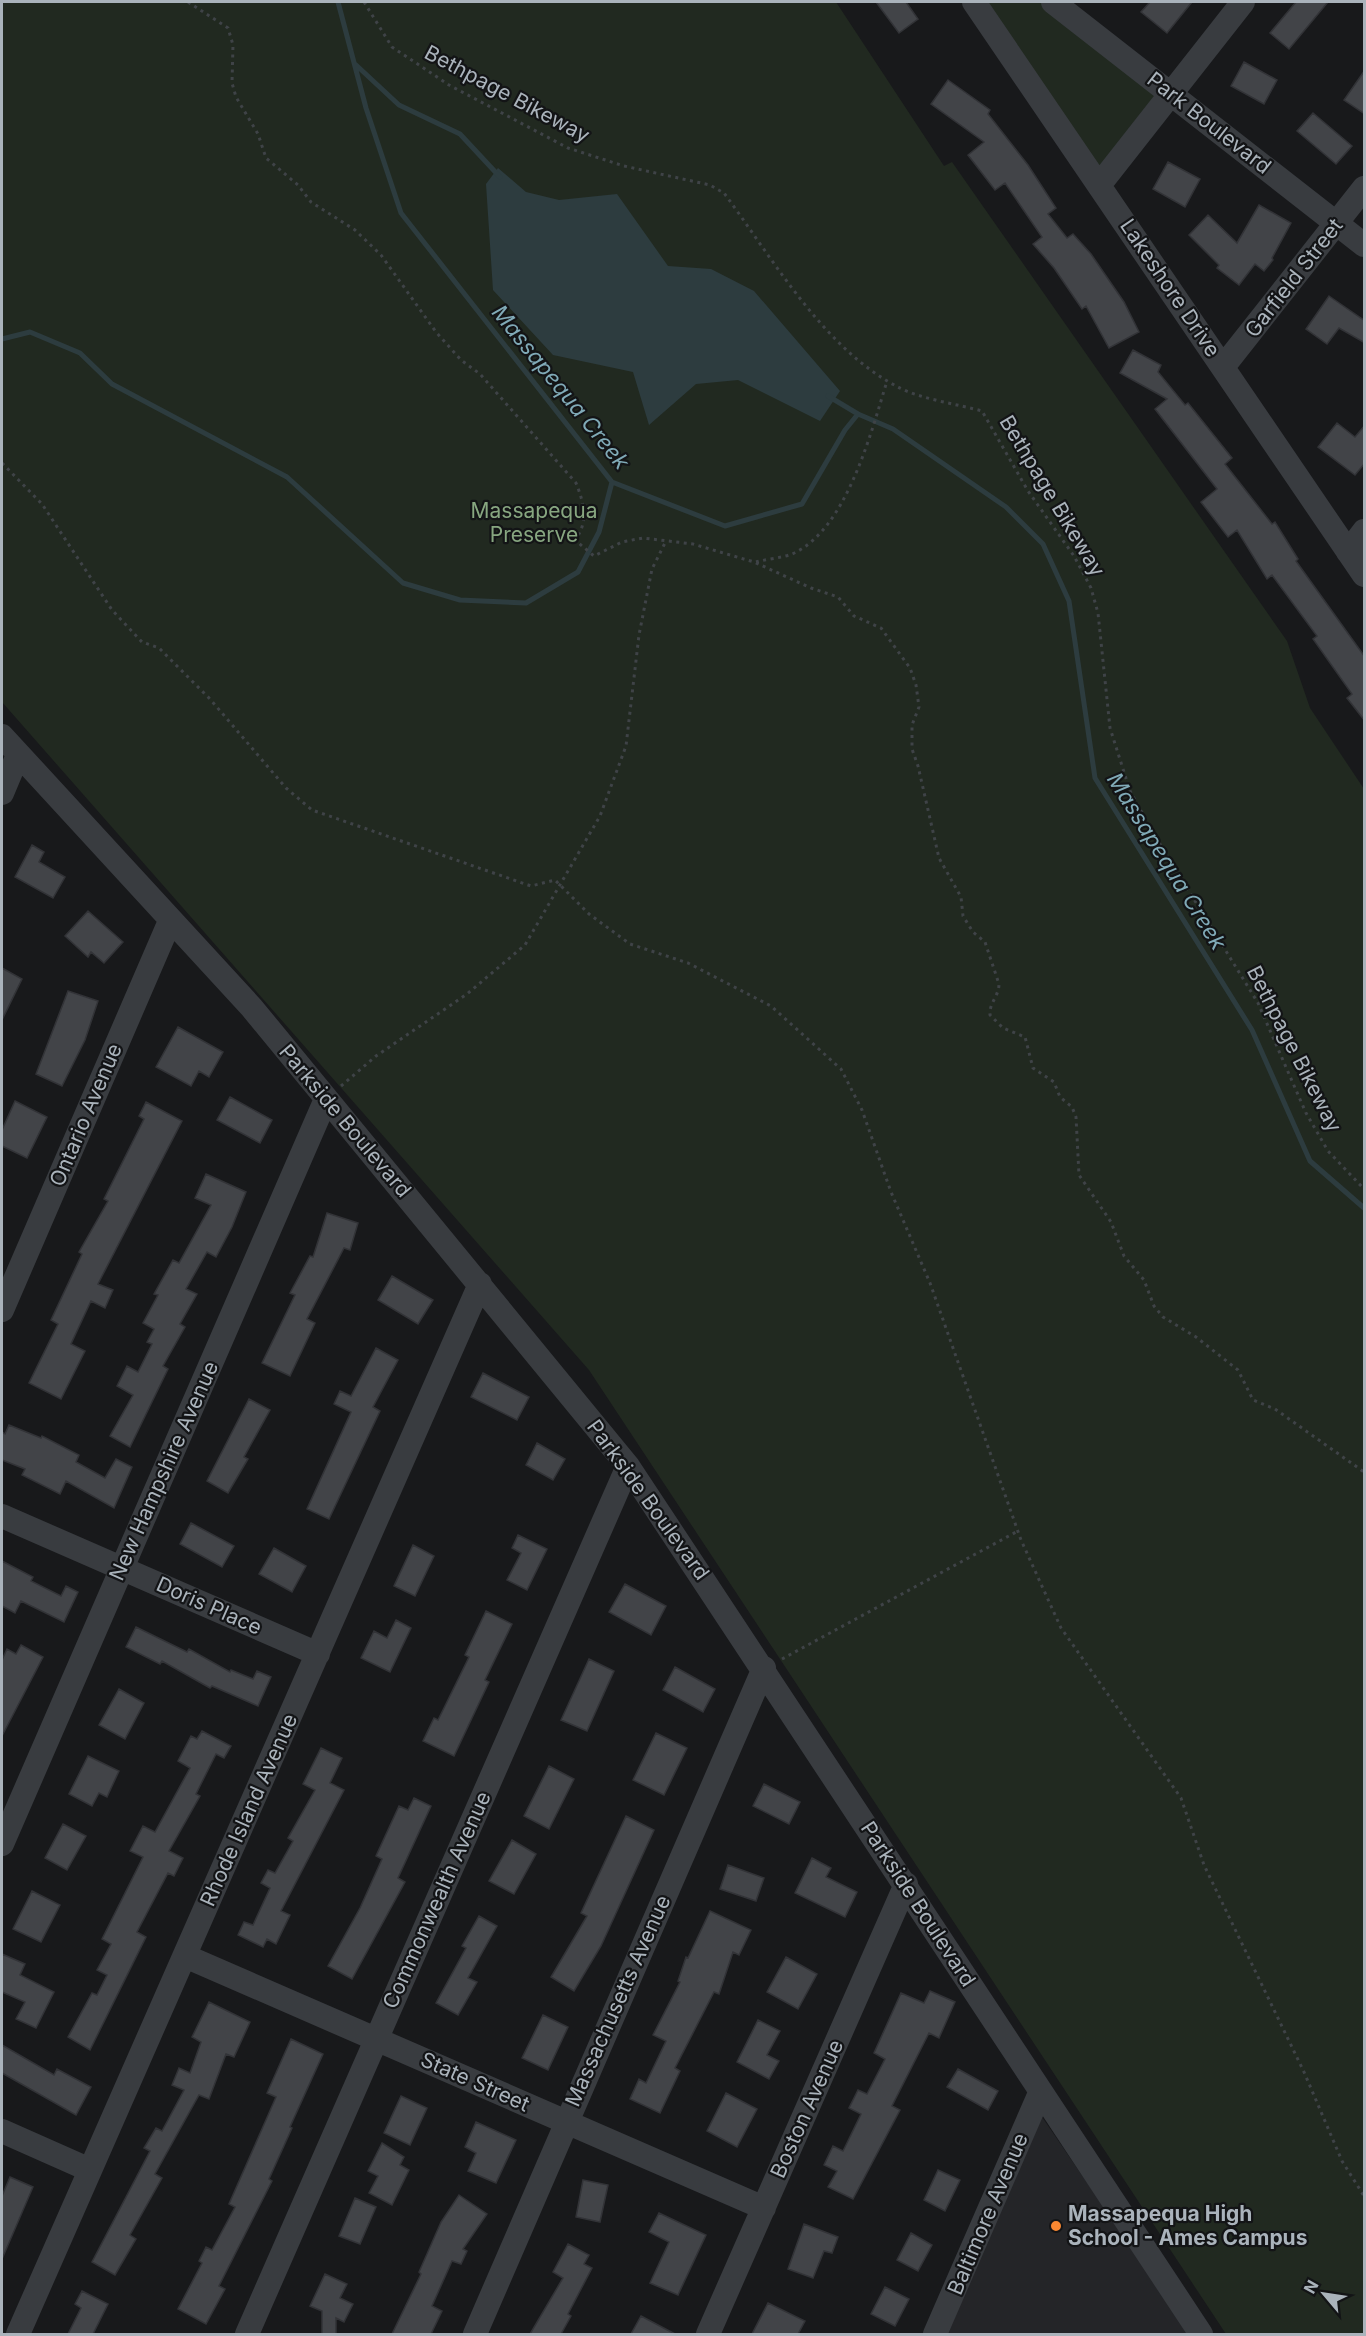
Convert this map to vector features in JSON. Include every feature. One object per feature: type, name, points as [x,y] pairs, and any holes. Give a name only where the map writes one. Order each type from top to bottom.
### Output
[{"type":"street","name":"Lakeshore Drive","points":[[975,2],[1365,575]]},
{"type":"street","name":"Park Boulevard","points":[[1053,2],[1365,245]]},
{"type":"street","points":[[1100,184],[1243,2]]},
{"type":"street","name":"Garfield Street","points":[[1223,367],[1365,188]]},
{"type":"street","points":[[1348,552],[1365,531]]},
{"type":"street","name":"Parkside Boulevard","points":[[2,736],[252,1008],[628,1466],[764,1668],[1040,2092],[1201,2334]]},
{"type":"street","points":[[2,793],[18,755]]},
{"type":"street","name":"Ontario Avenue","points":[[2,1310],[170,921]]},
{"type":"street","name":"New Hampshire Avenue","points":[[2,1844],[326,1099]]},
{"type":"street","name":"Rhode Island Avenue","points":[[18,2334],[480,1284]]},
{"type":"street","name":"Commonwealth Avenue","points":[[247,2334],[628,1466]]},
{"type":"street","name":"Doris Place","points":[[2,1516],[318,1654]]},
{"type":"street","name":"Massachusetts Avenue","points":[[475,2334],[565,2122],[764,1668]]},
{"type":"street","name":"Boston Avenue","points":[[708,2334],[906,1884]]},
{"type":"street","name":"State Street","points":[[185,1956],[764,2208]]},
{"type":"street","name":"Baltimore Avenue","points":[[935,2334],[1040,2092]]},
{"type":"street","points":[[2,2131],[90,2170]]},
{"type":"path","points":[[188,2],[228,28],[233,45],[232,82],[236,97],[258,134],[266,158],[298,185],[311,202],[355,230],[381,255],[436,332],[461,360],[480,374],[576,483],[584,502],[585,518],[582,532],[575,540],[579,544],[594,556],[622,542],[643,538],[693,544],[754,562],[811,588],[838,597],[854,616],[881,628],[910,668],[919,707],[912,725],[912,749],[939,858],[960,897],[963,916],[973,932],[985,942],[989,952],[999,990],[989,1007],[990,1015],[1004,1028],[1025,1037],[1033,1068],[1054,1082],[1060,1097],[1071,1107],[1076,1117],[1078,1175],[1111,1222],[1124,1256],[1149,1287],[1154,1306],[1163,1317],[1196,1337],[1238,1370],[1253,1400],[1275,1409],[1365,1472]]},
{"type":"path","name":"Bethpage Bikeway","points":[[364,2],[392,47],[449,85],[568,148],[624,166],[710,185],[724,193],[805,302],[863,366],[900,388],[982,411],[1028,491],[1074,556],[1091,588],[1098,613],[1110,728],[1130,791],[1155,836],[1258,1003],[1306,1113],[1328,1151],[1365,1189]]},
{"type":"path","points":[[754,562],[792,554],[820,534],[848,490],[870,438],[887,381]]},
{"type":"path","points":[[2,463],[42,504],[66,545],[112,610],[142,642],[159,648],[210,699],[286,788],[312,810],[496,876],[531,886],[555,880],[589,914],[630,944],[688,963],[771,1006],[841,1069],[862,1110],[891,1192],[930,1283],[1018,1532],[1061,1628],[1181,1798],[1204,1865],[1304,2072],[1342,2161],[1365,2196]]},
{"type":"path","points":[[326,1099],[376,1056],[468,994],[525,945],[600,816],[626,746],[639,635],[652,569],[666,541]]},
{"type":"path","points":[[764,1668],[1018,1532]]},
{"type":"shaded area","points":[[498,168],[526,192],[559,200],[617,194],[668,266],[711,269],[754,291],[840,391],[820,421],[738,380],[696,384],[649,425],[633,372],[553,355],[493,290],[486,184]]},
{"type":"shaded area","name":"Massapequa High School - Ames Campus","points":[[1042,2117],[1191,2334],[947,2334]]},
{"type":"green space","name":"Massapequa Preserve","points":[[2,2],[836,2],[944,166],[952,162],[1287,641],[1310,708],[1364,789],[1364,2334],[1226,2334],[589,1370],[2,702]]},
{"type":"green space","points":[[976,2],[1053,2],[1171,94],[1100,184]]},
{"type":"building","points":[[876,2],[906,2],[918,19],[899,33]]},
{"type":"building","points":[[1150,2],[1192,2],[1167,33],[1141,12]]},
{"type":"building","points":[[1296,2],[1328,2],[1289,49],[1270,33]]},
{"type":"building","points":[[1244,62],[1277,80],[1264,104],[1231,86]]},
{"type":"building","points":[[1365,70],[1365,114],[1344,100]]},
{"type":"building","points":[[948,80],[990,110],[988,114],[1028,165],[1056,208],[1048,214],[1067,238],[1073,234],[1091,254],[1124,302],[1139,332],[1109,348],[1086,306],[1082,309],[1054,268],[1033,244],[1042,237],[1005,183],[995,190],[968,155],[984,142],[931,104]]},
{"type":"building","points":[[1313,113],[1352,146],[1336,164],[1297,131]]},
{"type":"building","points":[[1168,162],[1200,179],[1185,207],[1153,189]]},
{"type":"building","points":[[1259,205],[1291,223],[1273,260],[1264,271],[1255,264],[1239,285],[1217,268],[1219,265],[1189,235],[1208,215],[1237,243]]},
{"type":"building","points":[[1329,296],[1365,321],[1365,343],[1339,328],[1327,344],[1306,329]]},
{"type":"building","points":[[1133,350],[1161,365],[1158,372],[1185,405],[1188,403],[1232,458],[1225,464],[1272,524],[1275,522],[1298,559],[1296,561],[1365,657],[1365,721],[1347,698],[1352,694],[1313,639],[1317,636],[1272,575],[1267,579],[1237,530],[1228,537],[1201,502],[1217,489],[1155,409],[1167,399],[1120,373]]},
{"type":"building","points":[[1337,423],[1355,437],[1365,425],[1365,463],[1355,475],[1318,447]]},
{"type":"building","points":[[32,845],[44,852],[39,862],[65,877],[53,898],[15,877]]},
{"type":"building","points":[[88,911],[123,942],[104,963],[91,952],[88,957],[65,936]]},
{"type":"building","points":[[2,968],[22,979],[2,1020]]},
{"type":"building","points":[[68,991],[98,1001],[85,1040],[62,1086],[36,1074]]},
{"type":"building","points":[[178,1027],[223,1052],[209,1077],[199,1071],[191,1086],[156,1067]]},
{"type":"building","points":[[230,1097],[272,1120],[260,1143],[217,1120]]},
{"type":"building","points":[[15,1101],[47,1117],[27,1158],[2,1146],[2,1130]]},
{"type":"building","points":[[146,1102],[182,1121],[98,1284],[113,1290],[105,1308],[91,1301],[71,1344],[85,1351],[61,1399],[29,1383],[58,1324],[51,1320],[82,1254],[79,1252],[108,1201],[104,1199],[144,1119],[139,1116]]},
{"type":"building","points":[[206,1174],[246,1192],[232,1227],[216,1257],[207,1252],[186,1289],[197,1294],[180,1324],[185,1327],[163,1366],[168,1369],[130,1447],[110,1436],[133,1395],[117,1386],[127,1366],[138,1372],[152,1344],[147,1342],[154,1329],[143,1323],[158,1295],[154,1294],[173,1260],[179,1263],[211,1205],[195,1198]]},
{"type":"building","points":[[327,1213],[358,1223],[350,1250],[344,1248],[307,1319],[315,1323],[290,1376],[262,1363],[295,1295],[290,1293],[310,1256],[313,1257]]},
{"type":"building","points":[[392,1276],[433,1300],[418,1324],[378,1300]]},
{"type":"building","points":[[376,1348],[398,1360],[373,1407],[380,1411],[329,1519],[307,1509],[351,1412],[334,1404],[340,1391],[351,1396]]},
{"type":"building","points":[[483,1373],[529,1397],[517,1420],[471,1397]]},
{"type":"building","points":[[249,1399],[270,1410],[244,1457],[248,1459],[228,1493],[207,1481]]},
{"type":"building","points":[[9,1425],[41,1438],[42,1436],[79,1455],[76,1462],[105,1478],[116,1459],[132,1467],[114,1508],[66,1481],[60,1494],[22,1475],[25,1469],[2,1460],[2,1432],[5,1434]]},
{"type":"building","points":[[537,1443],[565,1459],[553,1480],[526,1465]]},
{"type":"building","points":[[191,1523],[234,1546],[222,1567],[180,1544]]},
{"type":"building","points":[[518,1535],[547,1549],[527,1590],[507,1580],[521,1553],[512,1548]]},
{"type":"building","points":[[413,1545],[434,1556],[415,1596],[394,1586]]},
{"type":"building","points":[[274,1548],[306,1566],[292,1592],[259,1574]]},
{"type":"building","points":[[2,1561],[33,1577],[31,1581],[61,1596],[66,1586],[78,1592],[64,1622],[21,1601],[15,1613],[2,1606]]},
{"type":"building","points":[[625,1584],[666,1606],[651,1635],[609,1612]]},
{"type":"building","points":[[486,1611],[512,1624],[485,1680],[489,1682],[454,1756],[423,1741],[434,1718],[438,1720],[469,1657],[465,1655]]},
{"type":"building","points":[[396,1620],[411,1628],[390,1672],[361,1658],[374,1631],[387,1638]]},
{"type":"building","points":[[136,1627],[187,1652],[189,1649],[230,1672],[231,1670],[253,1679],[257,1671],[271,1677],[258,1706],[212,1686],[210,1688],[162,1661],[160,1664],[126,1647]]},
{"type":"building","points":[[21,1645],[43,1657],[2,1736],[2,1660],[7,1649],[16,1654]]},
{"type":"building","points":[[589,1659],[614,1671],[587,1731],[561,1720]]},
{"type":"building","points":[[675,1667],[715,1689],[703,1712],[663,1690]]},
{"type":"building","points":[[119,1689],[144,1703],[125,1739],[99,1725]]},
{"type":"building","points":[[202,1731],[231,1746],[224,1758],[216,1754],[196,1794],[200,1796],[169,1851],[183,1858],[174,1876],[168,1873],[137,1932],[146,1937],[90,2050],[68,2037],[92,1993],[97,1995],[107,1975],[97,1970],[111,1944],[102,1939],[143,1857],[130,1851],[143,1826],[155,1832],[190,1768],[178,1761],[191,1736],[197,1739]]},
{"type":"building","points":[[656,1733],[687,1748],[664,1795],[633,1780]]},
{"type":"building","points":[[321,1748],[342,1758],[330,1783],[344,1790],[281,1911],[290,1915],[276,1944],[267,1939],[263,1947],[238,1935],[244,1922],[253,1925],[270,1888],[261,1883],[268,1870],[275,1873],[293,1841],[288,1838],[315,1790],[303,1784]]},
{"type":"building","points":[[88,1756],[119,1771],[107,1797],[99,1793],[92,1806],[69,1794]]},
{"type":"building","points":[[549,1766],[574,1779],[549,1829],[524,1816]]},
{"type":"building","points":[[764,1784],[800,1802],[789,1824],[753,1806]]},
{"type":"building","points":[[414,1798],[431,1806],[398,1878],[405,1882],[352,1979],[328,1966],[360,1908],[382,1859],[376,1856],[399,1806],[408,1810]]},
{"type":"building","points":[[626,1816],[654,1830],[601,1946],[574,1991],[551,1977],[587,1916],[581,1913]]},
{"type":"building","points":[[63,1824],[86,1836],[67,1870],[45,1858]]},
{"type":"building","points":[[512,1840],[536,1854],[514,1894],[489,1881]]},
{"type":"building","points":[[812,1858],[831,1868],[826,1877],[857,1892],[845,1917],[795,1893]]},
{"type":"building","points":[[728,1865],[764,1878],[756,1901],[720,1889]]},
{"type":"building","points":[[32,1891],[60,1905],[41,1942],[13,1929]]},
{"type":"building","points":[[710,1911],[751,1930],[739,1955],[733,1952],[719,1994],[714,1992],[675,2068],[680,2071],[660,2113],[630,2099],[639,2079],[646,2083],[666,2041],[653,2035],[680,1982],[678,1981],[686,1957],[688,1958]]},
{"type":"building","points":[[479,1916],[497,1926],[468,1978],[477,1982],[458,2015],[436,2003],[466,1948],[462,1946]]},
{"type":"building","points":[[2,1954],[25,1964],[20,1975],[54,1992],[36,2028],[16,2019],[25,2002],[2,1992]]},
{"type":"building","points":[[786,1957],[817,1974],[798,2009],[767,1992]]},
{"type":"building","points":[[930,1991],[955,2002],[939,2038],[929,2033],[892,2106],[900,2110],[853,2199],[828,2187],[837,2171],[824,2165],[833,2146],[843,2151],[861,2114],[849,2108],[858,2090],[867,2094],[885,2059],[874,2053],[901,1993],[924,2003]]},
{"type":"building","points":[[209,2002],[250,2022],[234,2057],[226,2054],[209,2099],[199,2095],[155,2174],[162,2178],[130,2235],[136,2239],[115,2275],[92,2262],[150,2151],[144,2148],[156,2128],[162,2131],[184,2090],[172,2085],[179,2068],[190,2073],[201,2042],[192,2037]]},
{"type":"building","points":[[543,2015],[568,2027],[548,2070],[522,2058]]},
{"type":"building","points":[[758,2020],[780,2031],[767,2055],[779,2061],[769,2079],[737,2062]]},
{"type":"building","points":[[291,2039],[323,2054],[269,2179],[272,2181],[219,2286],[225,2289],[206,2324],[178,2309],[202,2263],[199,2261],[206,2247],[212,2250],[235,2207],[229,2204],[276,2097],[267,2093]]},
{"type":"building","points":[[2,2045],[54,2075],[57,2069],[91,2087],[76,2115],[2,2073]]},
{"type":"building","points":[[958,2069],[998,2091],[988,2110],[947,2087]]},
{"type":"building","points":[[726,2093],[757,2109],[737,2147],[707,2131]]},
{"type":"building","points":[[401,2096],[427,2108],[410,2145],[384,2133]]},
{"type":"building","points":[[476,2122],[516,2140],[496,2183],[468,2171],[476,2153],[465,2147]]},
{"type":"building","points":[[382,2143],[404,2157],[400,2165],[409,2170],[392,2205],[369,2193],[378,2176],[368,2171]]},
{"type":"building","points":[[938,2170],[960,2180],[945,2211],[924,2200]]},
{"type":"building","points":[[10,2177],[33,2187],[2,2259],[2,2196]]},
{"type":"building","points":[[583,2180],[608,2185],[600,2222],[576,2217]]},
{"type":"building","points":[[459,2195],[487,2214],[463,2249],[467,2251],[461,2264],[452,2261],[432,2306],[442,2311],[431,2334],[392,2334],[421,2274],[419,2272],[441,2222]]},
{"type":"building","points":[[355,2198],[376,2207],[360,2244],[339,2236]]},
{"type":"building","points":[[659,2213],[706,2235],[678,2295],[650,2283],[669,2242],[649,2232]]},
{"type":"building","points":[[804,2224],[838,2237],[832,2253],[824,2251],[813,2278],[788,2269]]},
{"type":"building","points":[[911,2233],[932,2245],[918,2271],[897,2260]]},
{"type":"building","points":[[568,2244],[589,2255],[584,2264],[592,2268],[568,2314],[571,2316],[561,2334],[530,2334],[563,2278],[553,2272]]},
{"type":"building","points":[[325,2274],[347,2284],[340,2298],[353,2304],[344,2322],[336,2318],[336,2334],[322,2334],[322,2311],[310,2306]]},
{"type":"building","points":[[885,2287],[909,2299],[895,2326],[871,2314]]},
{"type":"building","points":[[82,2291],[108,2304],[93,2334],[68,2334],[81,2308],[75,2304]]},
{"type":"building","points":[[768,2303],[805,2321],[798,2334],[752,2334]]},
{"type":"building","points":[[641,2316],[675,2334],[631,2334]]},
{"type":"waterway","name":"Massapequa Creek","points":[[338,2],[366,108],[401,213],[612,482],[725,526],[802,504],[845,430],[858,414],[893,429],[1006,507],[1043,544],[1069,601],[1095,778],[1252,1030],[1310,1161],[1364,1208]]},
{"type":"waterway","points":[[356,65],[399,105],[460,134],[500,177]]},
{"type":"waterway","points":[[2,339],[30,332],[80,353],[112,384],[287,477],[403,583],[460,600],[526,603],[578,572],[599,532],[612,482]]},
{"type":"waterway","points":[[828,396],[858,414]]},
{"type":"place","name":"Massapequa High School - Ames Campus","points":[[1056,2226]]}]
